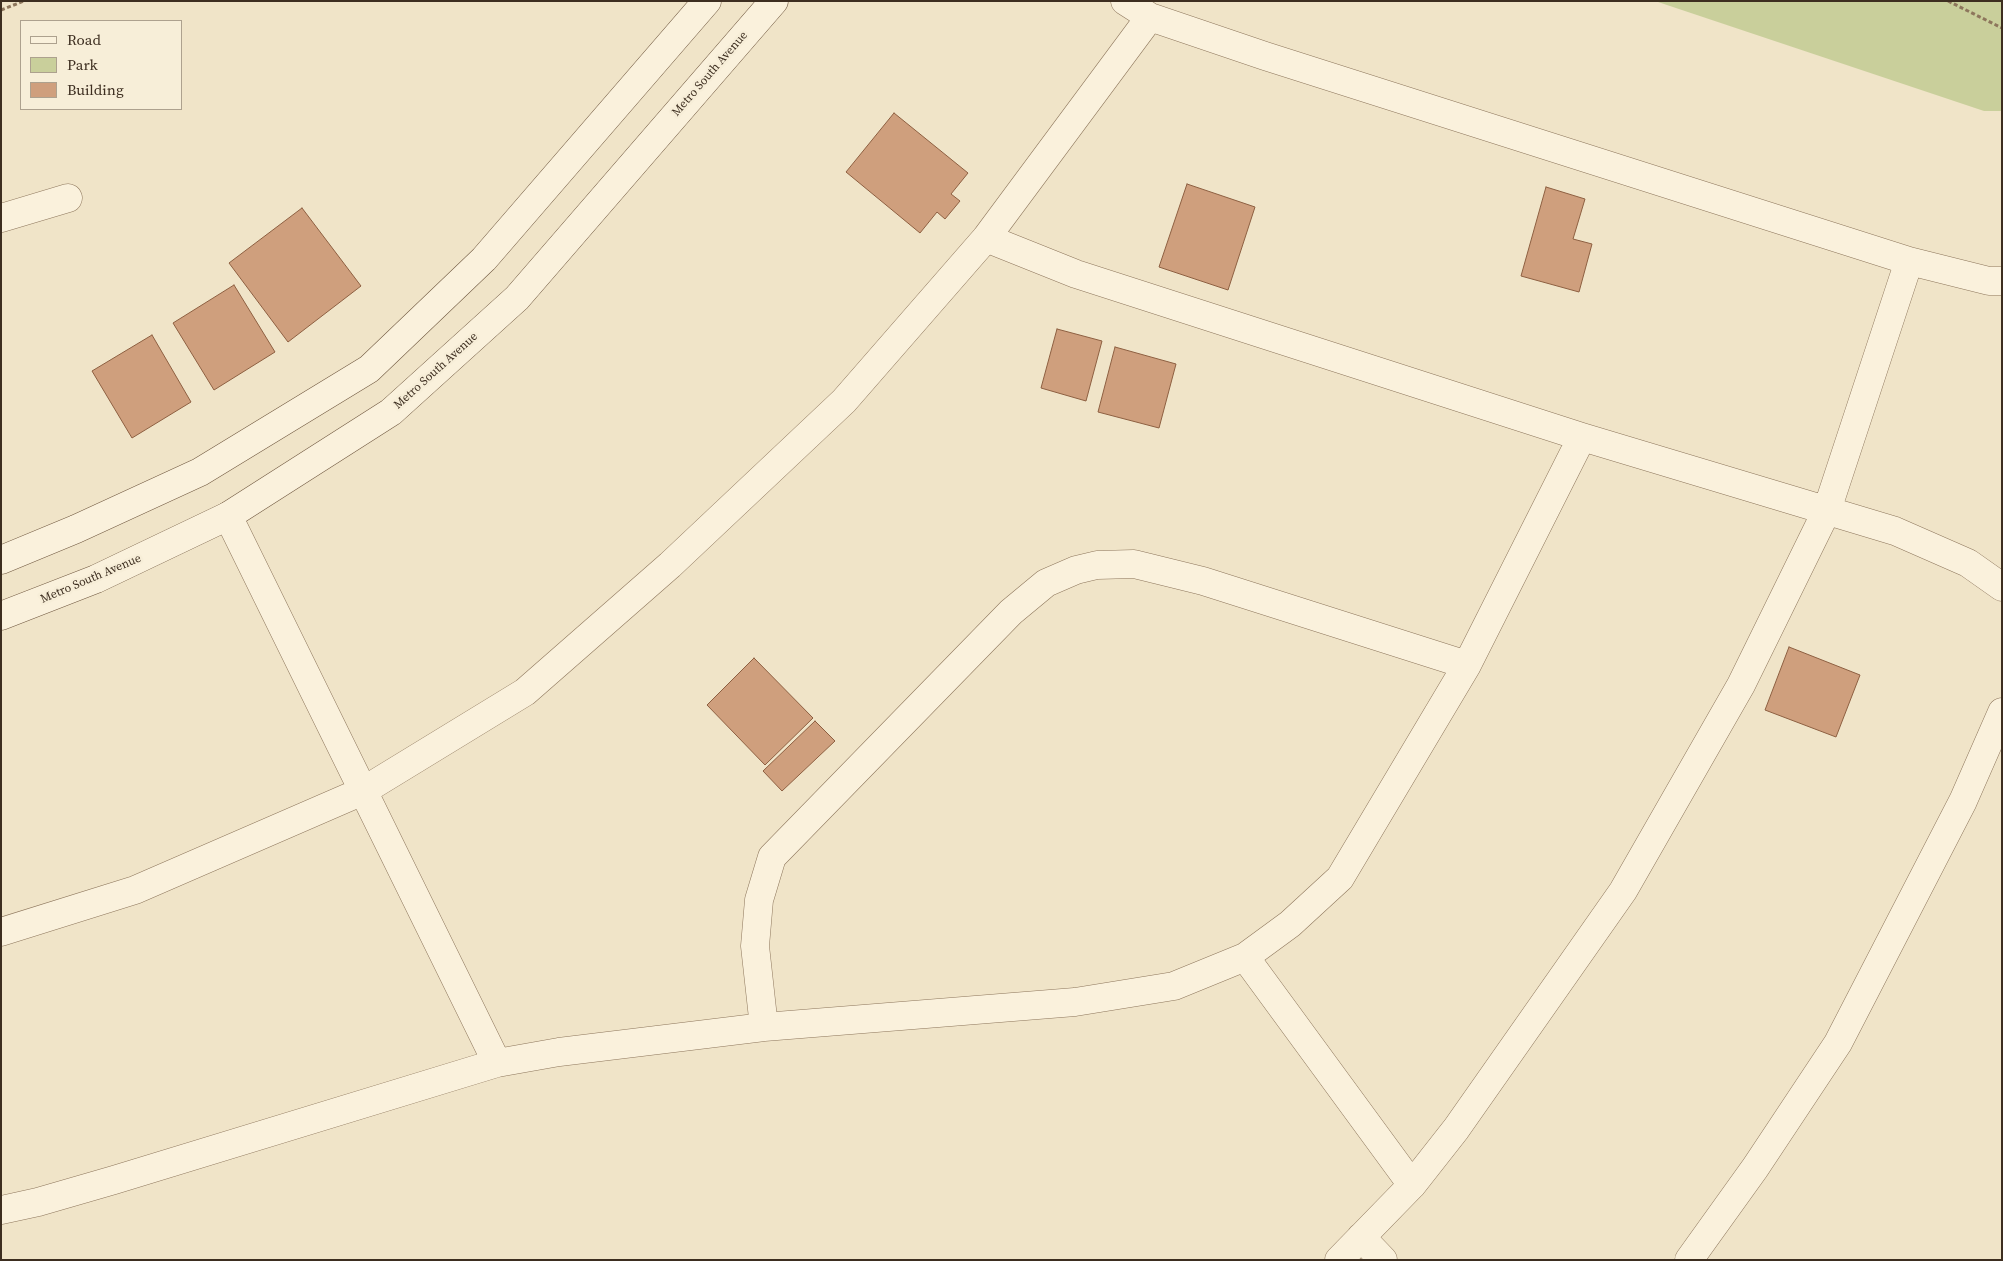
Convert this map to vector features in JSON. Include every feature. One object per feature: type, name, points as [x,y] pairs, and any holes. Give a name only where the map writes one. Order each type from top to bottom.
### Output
[{"type":"street","points":[[1,560],[76,529],[200,472],[369,369],[484,259],[707,1]]},
{"type":"street","name":"Metro South Avenue","points":[[1,616],[96,579],[228,516],[391,412],[516,298],[774,1]]},
{"type":"street","points":[[1126,1],[1150,17],[1275,60],[1909,261],[1998,283]]},
{"type":"street","points":[[1,932],[135,890],[363,792],[525,692],[670,565],[844,401],[986,238],[1150,17]]},
{"type":"street","points":[[1,218],[68,198]]},
{"type":"street","points":[[986,238],[1076,274],[1582,437],[1895,531],[1968,563],[2002,586]]},
{"type":"street","points":[[1339,1260],[1412,1185],[1456,1129],[1623,891],[1741,685],[1827,510],[1909,261]]},
{"type":"street","points":[[1,1210],[38,1202],[497,1063],[559,1052],[764,1027],[1075,1002],[1174,986],[1245,957],[1290,924],[1340,878],[1467,665],[1582,437]]},
{"type":"street","points":[[228,516],[497,1063]]},
{"type":"street","points":[[764,1027],[755,946],[759,900],[772,857],[1011,612],[1046,583],[1076,570],[1097,565],[1134,564],[1203,582],[1467,665]]},
{"type":"street","points":[[1689,1260],[1755,1168],[1838,1043],[1963,801],[2002,712]]},
{"type":"street","points":[[1245,957],[1412,1185]]},
{"type":"street","points":[[1360,1237],[1384,1260]]},
{"type":"path","points":[[1,10],[24,1]]},
{"type":"path","points":[[1948,1],[2002,28]]},
{"type":"green space","points":[[1655,1],[2002,1],[2002,111],[1984,111]]},
{"type":"building","points":[[894,113],[968,173],[951,194],[960,201],[945,219],[937,212],[920,233],[846,172]]},
{"type":"building","points":[[1187,184],[1255,207],[1228,290],[1159,267]]},
{"type":"building","points":[[1546,187],[1585,199],[1573,239],[1592,244],[1579,292],[1521,276]]},
{"type":"building","points":[[302,208],[361,286],[288,342],[229,263]]},
{"type":"building","points":[[234,285],[275,352],[214,390],[173,323]]},
{"type":"building","points":[[1057,329],[1102,341],[1086,401],[1041,388]]},
{"type":"building","points":[[152,335],[191,402],[132,438],[92,371]]},
{"type":"building","points":[[1115,347],[1176,364],[1159,428],[1098,412]]},
{"type":"building","points":[[1789,647],[1860,675],[1836,737],[1765,710]]},
{"type":"building","points":[[754,658],[813,718],[765,765],[707,705]]},
{"type":"building","points":[[815,721],[835,741],[782,791],[763,771]]}]
